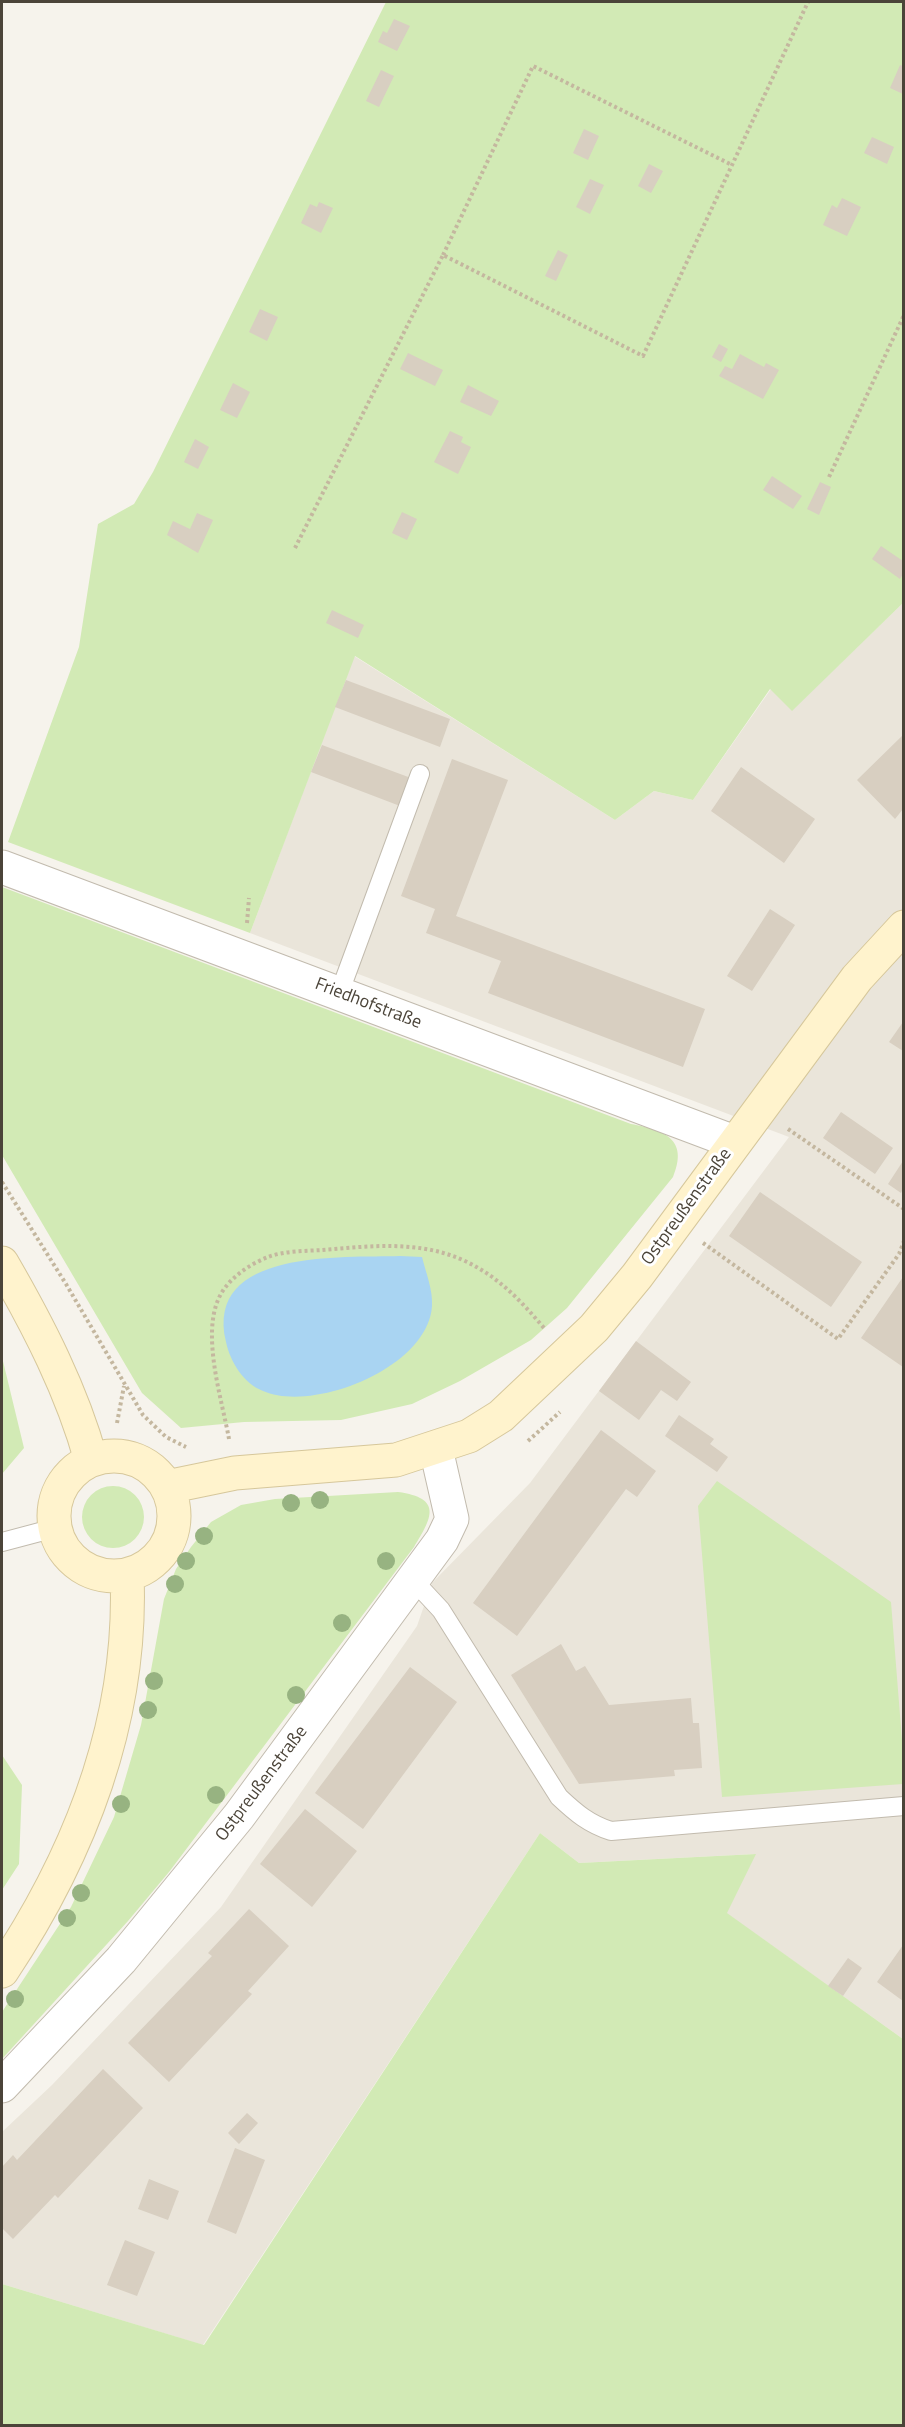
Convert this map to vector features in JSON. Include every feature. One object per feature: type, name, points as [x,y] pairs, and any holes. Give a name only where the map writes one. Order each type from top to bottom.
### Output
[{"type":"street","name":"Friedhofstraße","points":[[2,867],[734,1142]]},
{"type":"street","name":"Ostpreußenstraße","points":[[167,1487],[235,1473],[396,1460],[436,1449],[469,1436],[501,1416],[594,1328],[637,1276],[857,978],[903,927]]},
{"type":"street","points":[[2,1263],[30,1310],[61,1378],[84,1433],[91,1461]]},
{"type":"street","name":"Ostpreußenstraße","points":[[2,2086],[121,1960],[239,1816],[442,1540],[452,1519],[436,1449]]},
{"type":"street","points":[[108,1456],[125,1457],[142,1463],[156,1473],[167,1487],[173,1504],[174,1523],[169,1541],[152,1563],[127,1575],[107,1576],[90,1571],[74,1561],[62,1546],[55,1528],[55,1508],[61,1488],[74,1472],[91,1461],[108,1456]]},
{"type":"street","points":[[2,1971],[55,1882],[86,1818],[105,1754],[119,1691],[129,1618],[127,1575]]},
{"type":"lane","points":[[339,994],[420,774]]},
{"type":"lane","points":[[2,1542],[55,1528]]},
{"type":"lane","points":[[414,1581],[441,1610],[560,1797],[578,1815],[595,1826],[611,1831],[903,1806]]},
{"type":"path","points":[[442,255],[643,356],[730,164],[808,2]]},
{"type":"path","points":[[295,548],[442,255],[533,66],[730,164]]},
{"type":"path","points":[[829,477],[903,315]]},
{"type":"path","points":[[759,1109],[903,1209]]},
{"type":"path","points":[[2,1182],[66,1284],[143,1415],[166,1437],[235,1473]]},
{"type":"path","points":[[675,1224],[838,1339],[899,1254],[903,1241]]},
{"type":"path","points":[[235,1473],[212,1344],[212,1317],[218,1298],[232,1280],[248,1267],[270,1256],[368,1246],[409,1246],[437,1250],[466,1261],[509,1289],[567,1355]]},
{"type":"shaded area","points":[[903,603],[903,2039],[726,1913],[755,1854],[579,1863],[540,1833],[203,2345],[2,2284],[2,2132],[52,2085],[221,1907],[417,1626],[432,1583],[530,1483],[789,1137],[250,933],[354,656],[615,820],[654,791],[693,800],[771,689],[792,710]]},
{"type":"green space","points":[[386,2],[903,2],[903,603],[792,711],[770,689],[693,800],[654,791],[615,820],[355,656],[250,933],[8,842],[79,647],[98,524],[134,504],[153,472]]},
{"type":"green space","points":[[2,887],[631,1124],[654,1129],[663,1133],[675,1145],[678,1154],[673,1177],[567,1308],[531,1340],[460,1381],[412,1404],[341,1420],[244,1422],[181,1428],[142,1393],[2,1155]]},
{"type":"green space","points":[[2,1357],[24,1448],[2,1474]]},
{"type":"green space","points":[[717,1481],[891,1602],[903,1753],[903,1784],[722,1797],[698,1506]]},
{"type":"green space","points":[[113,1486],[130,1491],[135,1495],[139,1500],[144,1517],[139,1534],[135,1539],[130,1543],[113,1548],[96,1543],[91,1539],[87,1534],[82,1517],[87,1500],[91,1495],[96,1491]]},
{"type":"green space","points":[[398,1492],[422,1499],[428,1504],[429,1518],[414,1547],[169,1872],[128,1921],[2,2059],[2,2012],[71,1907],[114,1817],[141,1725],[164,1599],[176,1569],[191,1547],[211,1522],[241,1505],[275,1499]]},
{"type":"green space","points":[[2,1755],[22,1785],[19,1864],[2,1890]]},
{"type":"green space","points":[[540,1833],[579,1863],[756,1854],[727,1913],[903,2039],[903,2425],[2,2425],[2,2284],[204,2345]]},
{"type":"water","points":[[422,1257],[432,1306],[426,1328],[411,1349],[390,1366],[365,1380],[310,1396],[284,1396],[263,1391],[249,1383],[239,1371],[226,1342],[225,1311],[236,1289],[256,1274],[283,1264],[314,1259]]},
{"type":"building","points":[[394,19],[410,26],[397,51],[378,42],[383,31],[387,33]]},
{"type":"building","points":[[900,65],[903,66],[903,94],[890,88]]},
{"type":"building","points":[[381,70],[394,76],[379,107],[366,101]]},
{"type":"building","points":[[584,129],[599,136],[588,160],[573,153]]},
{"type":"building","points":[[872,137],[894,147],[887,164],[864,153]]},
{"type":"building","points":[[649,164],[663,171],[651,193],[638,186]]},
{"type":"building","points":[[590,179],[604,185],[590,214],[576,207]]},
{"type":"building","points":[[842,198],[861,207],[847,236],[823,225],[832,205],[837,208]]},
{"type":"building","points":[[319,202],[333,208],[321,233],[301,223],[310,204],[317,207]]},
{"type":"building","points":[[558,250],[568,255],[556,281],[545,276]]},
{"type":"building","points":[[260,309],[278,317],[267,341],[249,332]]},
{"type":"building","points":[[719,344],[728,349],[721,362],[712,357]]},
{"type":"building","points":[[408,353],[443,370],[435,386],[400,369]]},
{"type":"building","points":[[740,354],[764,367],[766,363],[779,370],[763,399],[719,376],[725,366],[732,369]]},
{"type":"building","points":[[233,383],[250,392],[237,418],[220,410]]},
{"type":"building","points":[[468,385],[499,401],[491,416],[460,402]]},
{"type":"building","points":[[450,431],[463,437],[461,442],[471,447],[458,474],[434,462]]},
{"type":"building","points":[[195,439],[209,447],[198,469],[184,462]]},
{"type":"building","points":[[772,476],[802,496],[793,509],[763,490]]},
{"type":"building","points":[[820,482],[831,487],[819,515],[807,509]]},
{"type":"building","points":[[402,512],[417,519],[407,540],[392,533]]},
{"type":"building","points":[[197,513],[213,520],[198,553],[167,535],[173,521],[190,529]]},
{"type":"building","points":[[881,546],[903,561],[903,574],[900,579],[872,559]]},
{"type":"building","points":[[332,610],[364,625],[358,638],[326,623]]},
{"type":"building","points":[[346,680],[450,719],[440,747],[335,707]]},
{"type":"building","points":[[903,735],[903,809],[895,819],[857,780]]},
{"type":"building","points":[[322,745],[411,778],[400,806],[311,772]]},
{"type":"building","points":[[452,759],[508,780],[456,916],[705,1009],[683,1067],[488,993],[501,961],[426,933],[435,909],[401,896]]},
{"type":"building","points":[[741,767],[815,819],[784,863],[711,811]]},
{"type":"building","points":[[770,909],[795,925],[752,991],[727,976]]},
{"type":"building","points":[[903,1022],[903,1051],[889,1042]]},
{"type":"building","points":[[841,1112],[893,1148],[875,1174],[823,1138]]},
{"type":"building","points":[[903,1161],[903,1189],[901,1193],[888,1184]]},
{"type":"building","points":[[760,1192],[862,1262],[831,1307],[729,1236]]},
{"type":"building","points":[[903,1277],[903,1367],[861,1338]]},
{"type":"building","points":[[636,1341],[691,1382],[677,1401],[661,1390],[639,1420],[599,1391]]},
{"type":"building","points":[[679,1415],[714,1439],[710,1444],[728,1457],[717,1472],[665,1436]]},
{"type":"building","points":[[601,1430],[656,1471],[637,1497],[626,1489],[517,1636],[473,1603]]},
{"type":"building","points":[[561,1644],[576,1671],[585,1666],[609,1705],[691,1698],[693,1723],[699,1723],[702,1768],[674,1770],[675,1776],[579,1784],[511,1675]]},
{"type":"building","points":[[410,1667],[457,1702],[363,1829],[315,1793]]},
{"type":"building","points":[[305,1809],[357,1851],[312,1907],[260,1864]]},
{"type":"building","points":[[249,1909],[289,1946],[248,1991],[252,1994],[169,2082],[128,2043],[212,1956],[208,1953]]},
{"type":"building","points":[[903,1945],[903,2001],[877,1982]]},
{"type":"building","points":[[848,1958],[862,1968],[843,1996],[828,1986]]},
{"type":"building","points":[[103,2069],[143,2108],[58,2198],[55,2195],[13,2239],[2,2228],[2,2167],[13,2155],[17,2160]]},
{"type":"building","points":[[247,2113],[258,2123],[239,2144],[228,2133]]},
{"type":"building","points":[[235,2148],[265,2160],[236,2234],[207,2222]]},
{"type":"building","points":[[149,2179],[179,2191],[168,2220],[138,2209]]},
{"type":"building","points":[[125,2240],[155,2252],[137,2296],[107,2285]]}]
